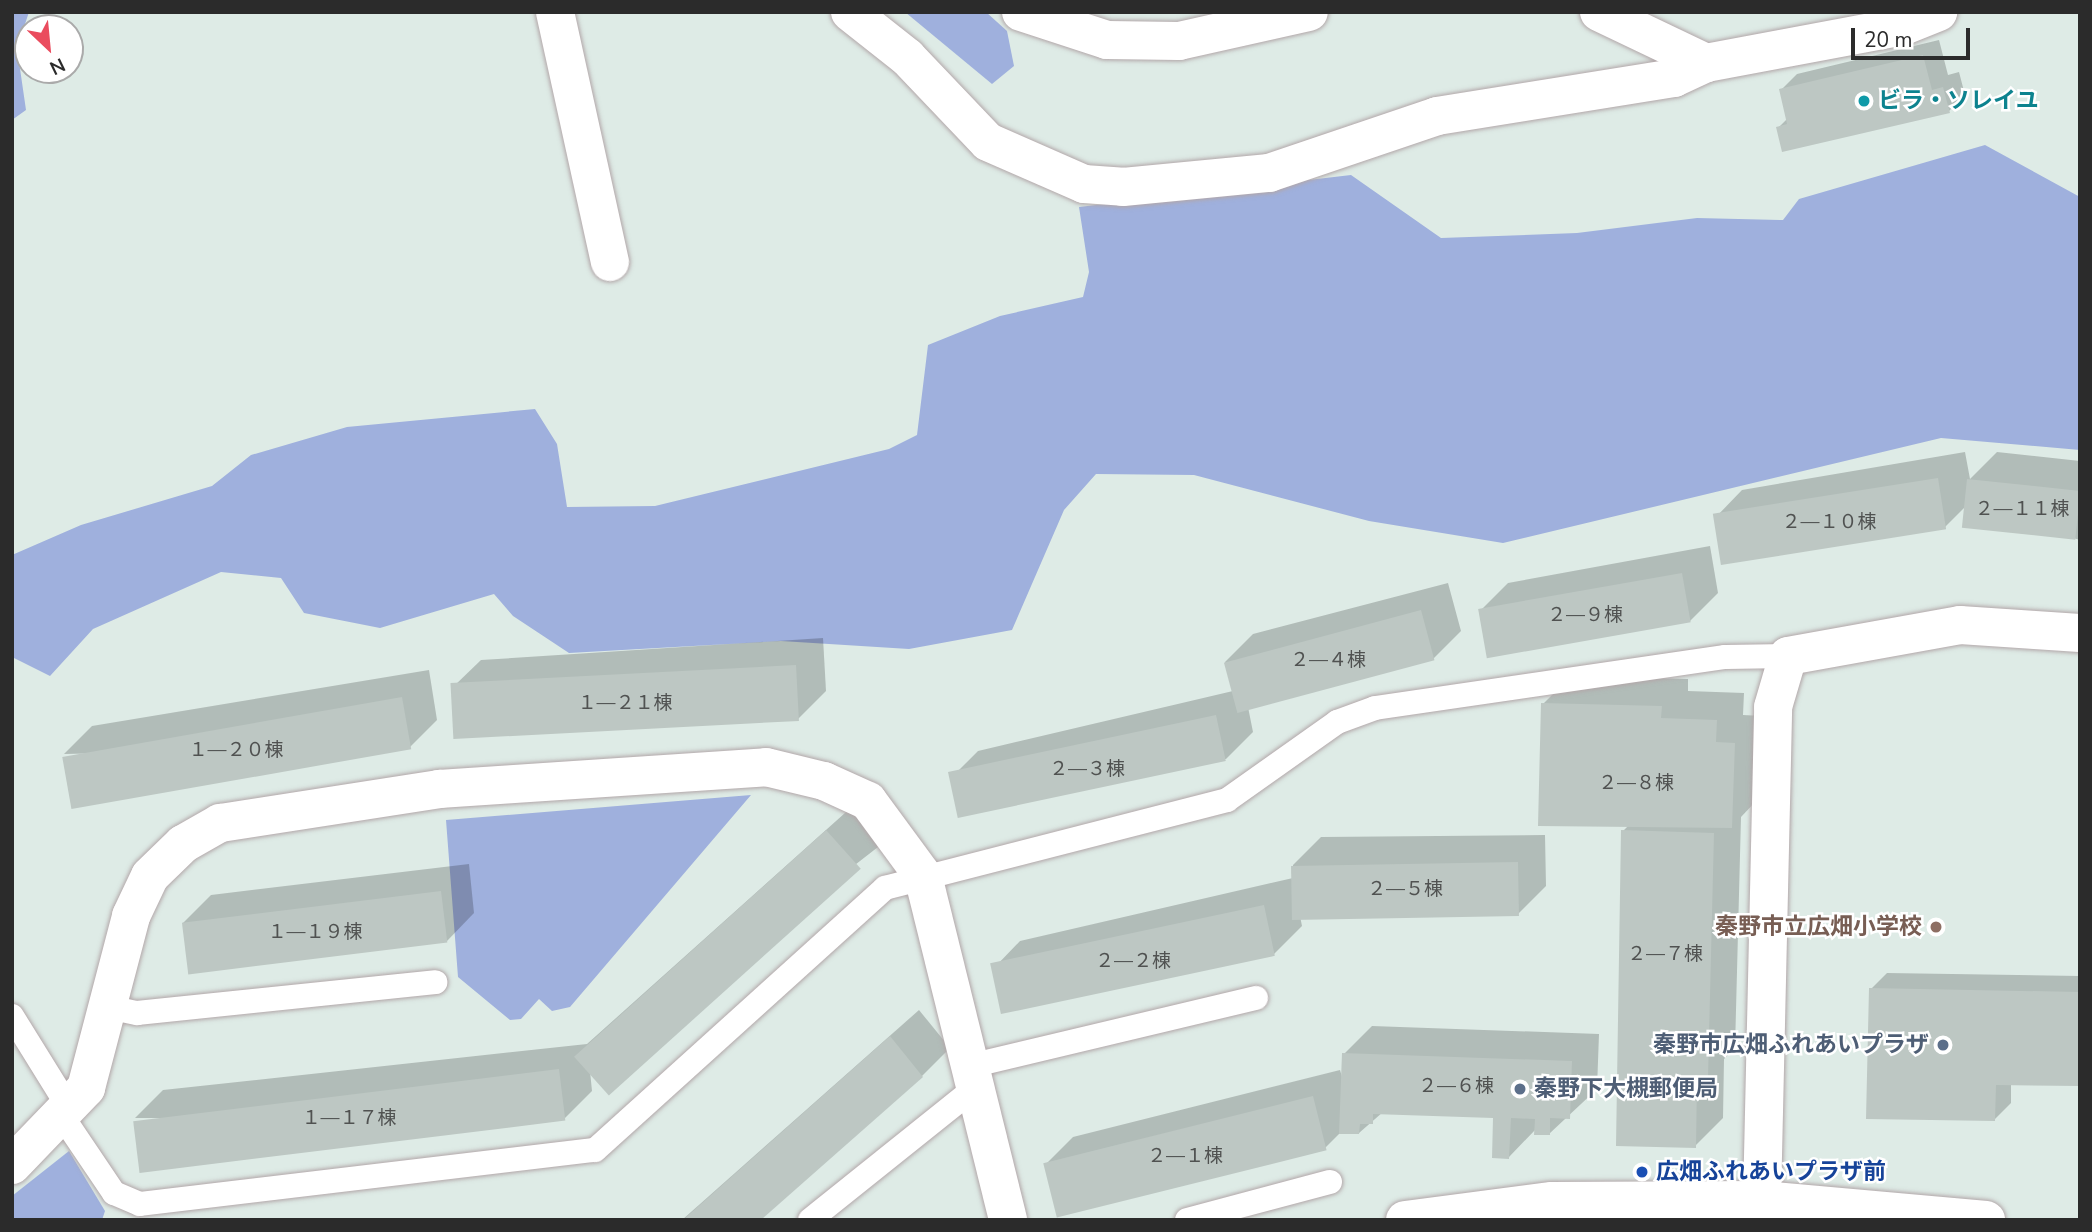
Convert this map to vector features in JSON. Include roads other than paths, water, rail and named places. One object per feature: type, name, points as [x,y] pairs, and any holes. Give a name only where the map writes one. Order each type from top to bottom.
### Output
[{"type":"street","points":[[555,12],[610,262]]},
{"type":"street","points":[[850,12],[906,57],[988,142],[1084,184],[1123,187],[1269,173],[1437,116],[1674,78],[1706,63],[1904,26],[1938,12]]},
{"type":"street","points":[[1021,12],[1107,40],[1179,41],[1309,12]]},
{"type":"street","points":[[1600,12],[1706,63]]},
{"type":"street","points":[[1762,1199],[1773,707],[1788,656],[1960,625],[2080,633]]},
{"type":"street","points":[[12,1165],[86,1088],[131,916],[150,876],[183,844],[220,823],[439,789],[766,767],[824,781],[868,801],[923,876],[1008,1220]]},
{"type":"street","points":[[1405,1220],[1552,1201],[1762,1199],[1986,1220]]},
{"type":"lane","points":[[12,1016],[114,1194],[140,1204],[595,1150],[885,888],[923,876],[1227,800],[1337,722],[1375,708],[1725,657],[1788,656]]},
{"type":"lane","points":[[107,1007],[137,1013],[435,982]]},
{"type":"lane","points":[[810,1220],[972,1077],[1256,998]]},
{"type":"lane","points":[[1187,1220],[1331,1182]]},
{"type":"place","name":"ビラ・ソレイユ","points":[[1864,101]]},
{"type":"place","name":"秦野市立広畑小学校","points":[[1936,927]]},
{"type":"place","name":"秦野市広畑ふれあいプラザ","points":[[1943,1045]]},
{"type":"place","name":"秦野下大槻郵便局","points":[[1520,1089]]},
{"type":"place","name":"広畑ふれあいプラザ前","points":[[1642,1172]]}]
